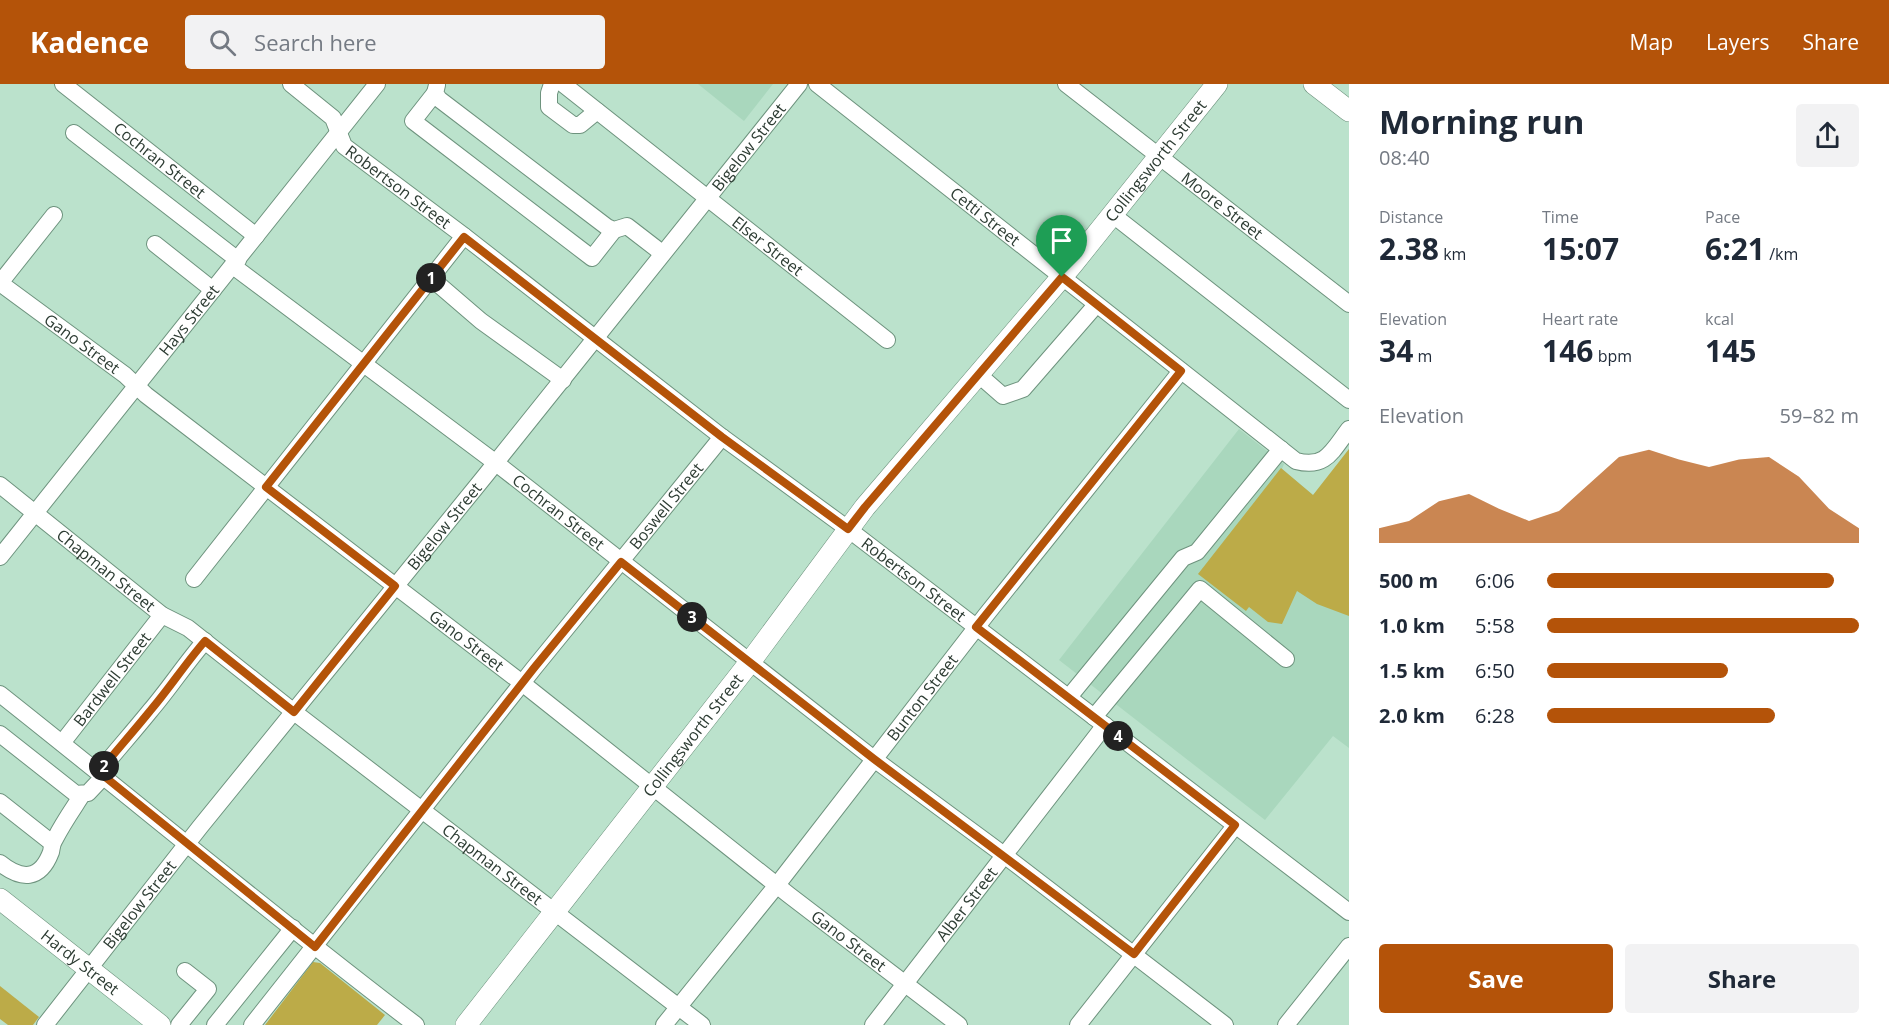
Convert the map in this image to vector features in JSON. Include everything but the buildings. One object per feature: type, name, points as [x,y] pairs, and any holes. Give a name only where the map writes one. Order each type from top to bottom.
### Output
[{"type":"main road","name":"Collingsworth Street","points":[[466,1025],[750,662],[865,507],[1113,216],[1217,84]]},
{"type":"main road","points":[[1314,84],[1349,111]]},
{"type":"main road","name":"Hardy Street","points":[[0,899],[160,1025]]},
{"type":"street","name":"Cochran Street","points":[[63,84],[256,236]]},
{"type":"street","name":"Robertson Street","points":[[291,84],[333,118],[344,146],[722,437],[848,529],[1349,912]]},
{"type":"street","name":"Hays Street","points":[[0,557],[377,84]]},
{"type":"street","points":[[552,84],[549,93],[549,107],[573,125],[580,124],[597,111]]},
{"type":"street","name":"Elser Street","points":[[563,84],[887,340]]},
{"type":"street","name":"Bigelow Street","points":[[45,1025],[188,843],[799,84]]},
{"type":"street","name":"Cetti Street","points":[[817,84],[1296,461],[1317,464],[1326,458],[1349,429]]},
{"type":"street","name":"Moore Street","points":[[1066,84],[1349,304]]},
{"type":"street","points":[[615,230],[607,227],[580,207],[444,103],[436,89],[413,121],[592,258],[615,230],[627,226],[662,253]]},
{"type":"street","name":"Cochran Street","points":[[74,134],[363,364],[496,463],[874,759],[1004,855],[1225,1025]]},
{"type":"street","points":[[0,283],[54,215]]},
{"type":"street","points":[[1113,216],[1349,400]]},
{"type":"street","points":[[194,579],[464,237]]},
{"type":"street","points":[[155,244],[213,290]]},
{"type":"street","points":[[431,278],[507,341],[563,380]]},
{"type":"street","name":"Gano Street","points":[[0,283],[125,375],[959,1025]]},
{"type":"street","points":[[979,375],[1003,396],[1023,389],[1096,304]]},
{"type":"street","name":"Bunton Street","points":[[664,1025],[777,885],[976,627],[1181,371]]},
{"type":"street","name":"Boswell Street","points":[[252,1025],[522,683],[722,437]]},
{"type":"street","points":[[1069,697],[1183,558],[1197,552],[1281,449]]},
{"type":"street","name":"Chapman Street","points":[[0,485],[162,615],[188,628],[702,1025]]},
{"type":"street","name":"Alber Street","points":[[873,1025],[1004,855],[1099,721],[1200,589],[1286,659]]},
{"type":"street","name":"Bardwell Street","points":[[62,743],[162,615]]},
{"type":"street","points":[[0,734],[76,794],[88,793],[125,738],[151,711],[205,641]]},
{"type":"street","points":[[0,694],[315,947],[416,1025]]},
{"type":"street","points":[[0,863],[21,876],[31,876],[40,869],[46,862],[52,843],[82,795]]},
{"type":"street","points":[[0,802],[52,843]]},
{"type":"street","points":[[1078,1025],[1235,825]]},
{"type":"street","points":[[215,1025],[293,928]]},
{"type":"street","points":[[1286,1025],[1349,946]]},
{"type":"street","points":[[179,1025],[208,989],[185,971]]},
{"type":"shaded area","points":[[698,84],[773,84],[744,121]]},
{"type":"shaded area","points":[[1239,429],[1284,464],[1282,469],[1313,495],[1349,449],[1349,748],[1333,736],[1265,820],[1059,660]]},
{"type":"shaded area","points":[[1349,449],[1349,616],[1317,604],[1297,591],[1282,624],[1268,622],[1249,607],[1246,611],[1198,574],[1281,468],[1313,495]]},
{"type":"shaded area","points":[[313,962],[320,963],[385,1015],[377,1025],[265,1025]]},
{"type":"shaded area","points":[[0,986],[39,1017],[33,1025],[8,1025],[0,1019]]},
{"type":"route","points":[[464,237],[722,437],[848,529],[1062,277],[1181,371],[976,627],[1235,825],[1134,954],[874,759],[621,562],[534,668],[315,947],[99,772],[125,738],[151,711],[205,641],[294,712],[395,586],[266,487],[464,237]]}]
